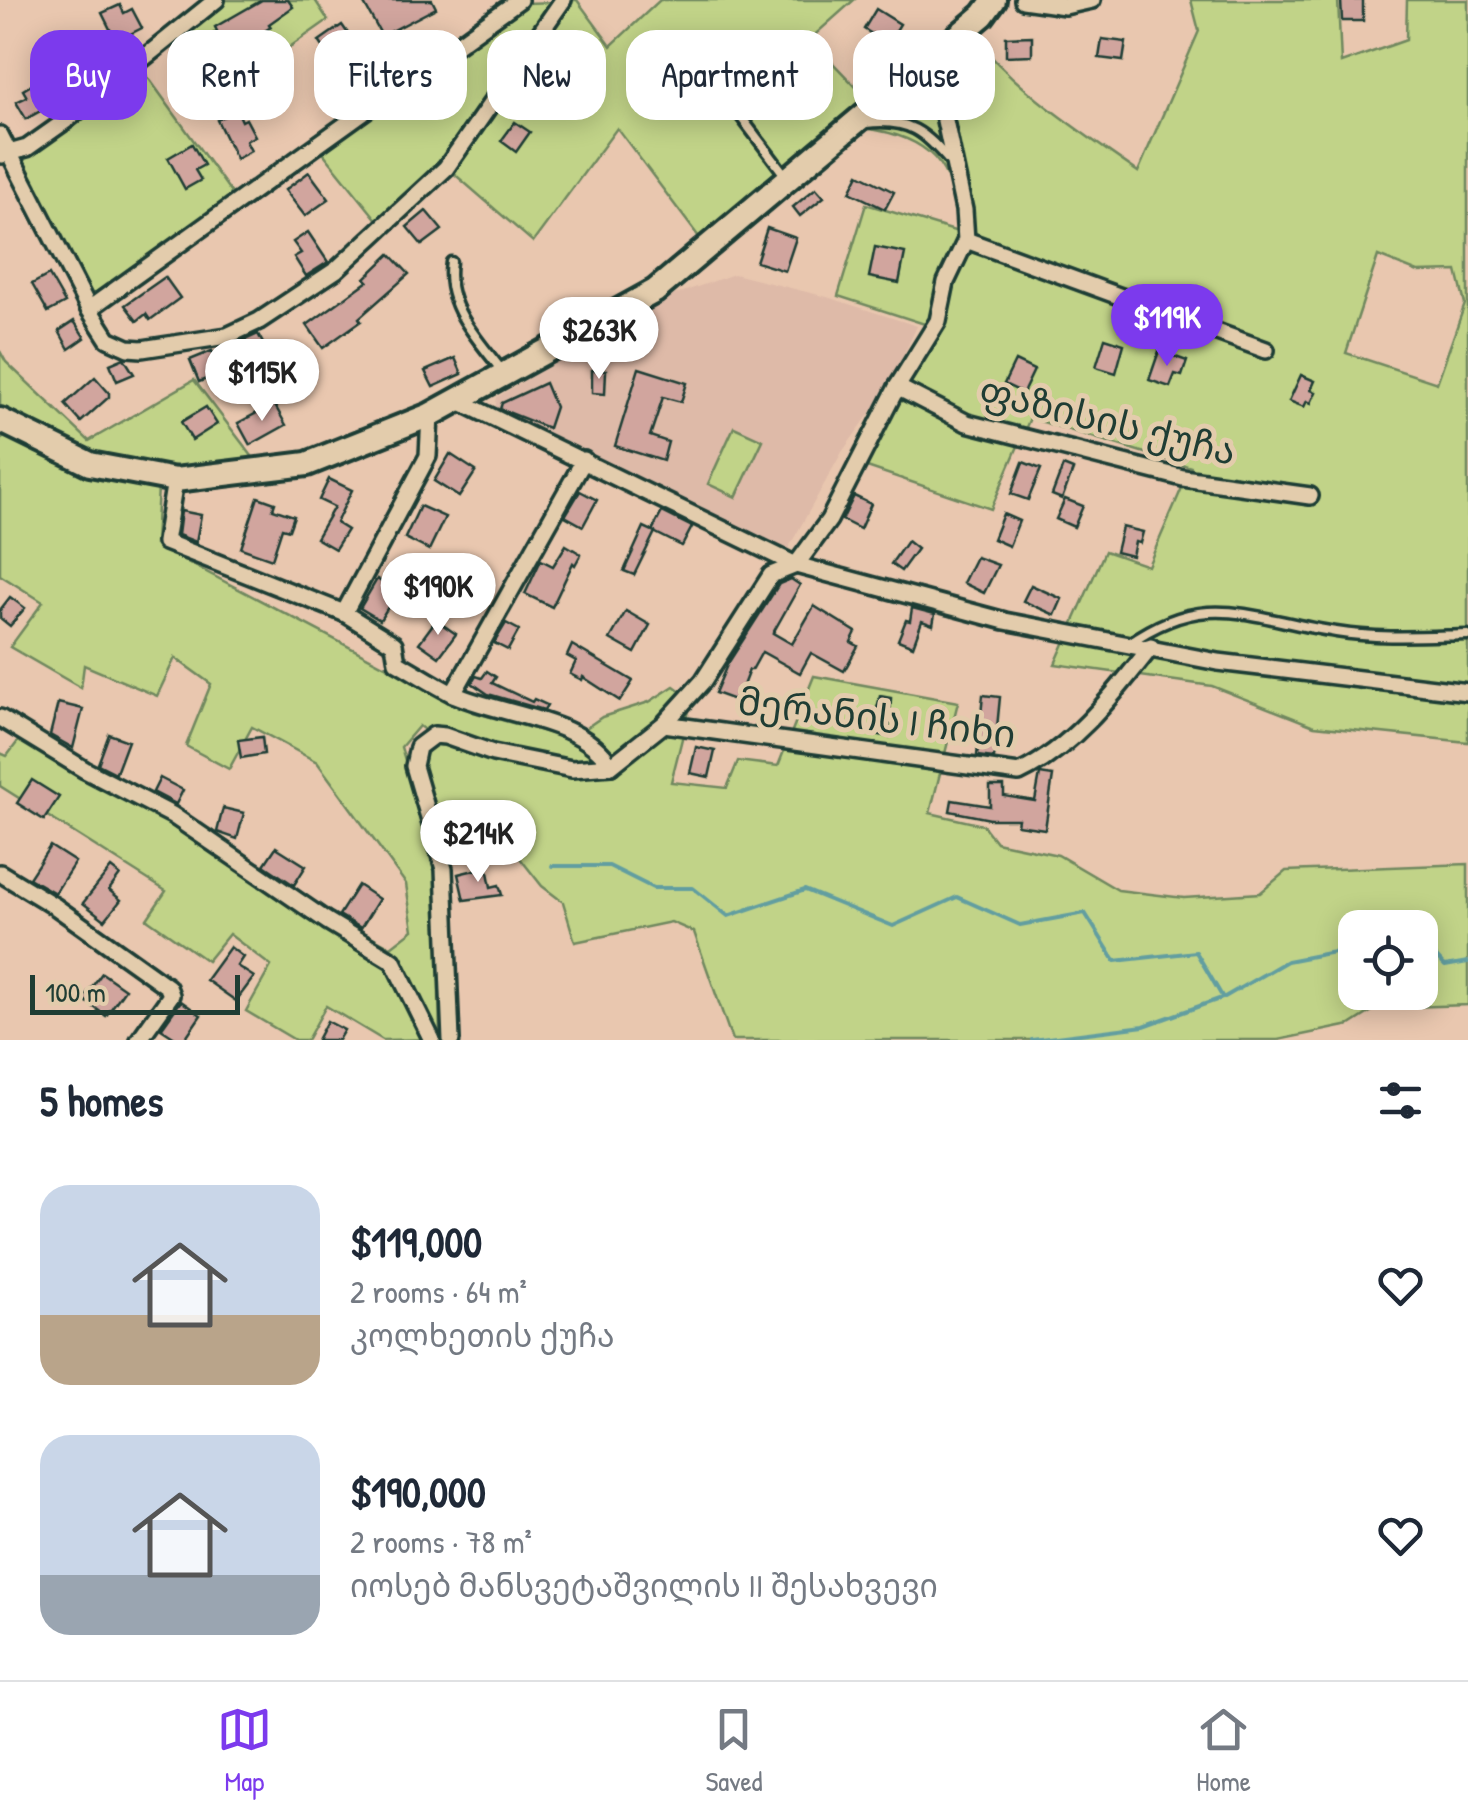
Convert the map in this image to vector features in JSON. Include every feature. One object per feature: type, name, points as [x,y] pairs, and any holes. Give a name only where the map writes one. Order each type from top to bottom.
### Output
[{"type":"main road","points":[[965,30],[994,0]]},
{"type":"main road","points":[[0,420],[90,464],[175,480],[306,464],[430,414],[656,291],[856,120]]},
{"type":"street","points":[[4,154],[27,148],[68,119],[216,0]]},
{"type":"street","points":[[89,310],[519,0]]},
{"type":"street","points":[[0,135],[4,154],[108,339],[128,348],[227,336],[336,270],[446,168],[563,0]]},
{"type":"street","points":[[1024,0],[1066,6],[1092,0]]},
{"type":"street","points":[[451,1040],[444,869],[414,766],[418,746],[434,736],[444,736],[493,753],[572,769],[611,766],[664,724],[704,681],[771,575],[796,565],[829,520],[897,388],[938,321],[946,282],[966,240],[964,210],[945,120]]},
{"type":"street","points":[[966,240],[1266,350]]},
{"type":"street","name":"ფაზისის ქუჩა","points":[[897,388],[967,423],[1183,478],[1310,496]]},
{"type":"street","points":[[457,400],[796,565],[1005,621],[1218,662],[1468,692]]},
{"type":"street","points":[[344,613],[428,456],[430,414]]},
{"type":"street","points":[[453,694],[584,460]]},
{"type":"street","points":[[175,480],[166,542],[344,613],[394,644],[397,662],[453,694],[584,737],[611,766]]},
{"type":"street","name":"მერანის I ჩიხი","points":[[664,724],[1019,773],[1040,763],[1105,706],[1152,647]]},
{"type":"street","points":[[0,718],[85,770],[172,815],[327,921],[393,961],[432,1040]]},
{"type":"street","points":[[0,873],[56,907],[168,987],[170,995],[140,1040]]},
{"type":"lane","points":[[744,120],[788,178]]},
{"type":"lane","points":[[851,124],[909,126],[927,135],[955,168]]},
{"type":"lane","points":[[451,262],[448,282],[460,316],[504,374]]},
{"type":"lane","points":[[1128,644],[1156,624],[1206,610],[1340,633],[1468,636]]},
{"type":"shaded area","points":[[734,274],[827,297],[917,326],[889,387],[842,452],[788,549],[495,410],[497,397],[663,299]]},
{"type":"green space","points":[[216,0],[315,0],[328,20],[294,44],[294,30],[188,30],[184,25]]},
{"type":"green space","points":[[563,0],[577,0],[599,30],[543,30]]},
{"type":"green space","points":[[660,0],[854,0],[820,30],[628,30]]},
{"type":"green space","points":[[1191,0],[1338,0],[1341,63],[1406,40],[1407,0],[1468,0],[1468,742],[1314,726],[1212,686],[1055,664],[1105,551],[1148,566],[1191,467],[1030,418],[991,509],[864,466],[931,326],[838,296],[866,204],[958,232],[951,188],[935,158],[906,138],[864,128],[873,120],[995,120],[995,61],[1029,92],[1138,172],[1199,31]],"holes":[[[1378,256],[1418,272],[1457,271],[1465,304],[1437,383],[1346,353]]]},
{"type":"green space","points":[[556,2],[537,30],[487,30],[525,3]]},
{"type":"green space","points":[[487,30],[487,102],[452,152],[378,221],[320,149],[361,120],[467,120],[467,44]]},
{"type":"green space","points":[[626,32],[626,120],[833,120],[833,63],[853,84],[853,120],[857,120],[788,178],[699,237],[617,128],[533,242],[451,171],[487,116],[487,120],[606,120],[606,39],[611,46]]},
{"type":"green space","points":[[147,76],[167,104],[167,120],[179,120],[238,202],[89,309],[8,152],[27,148],[63,120],[147,120]]},
{"type":"green space","points":[[0,351],[6,362],[89,441],[194,380],[258,464],[192,469],[148,466],[41,432],[0,412]]},
{"type":"green space","points":[[734,427],[763,440],[736,497],[708,484]]},
{"type":"green space","points":[[8,435],[81,468],[118,480],[158,486],[155,545],[473,712],[570,739],[602,717],[649,702],[674,686],[692,699],[671,782],[727,788],[738,761],[778,766],[814,676],[958,702],[930,813],[983,825],[996,842],[1058,855],[1118,890],[1184,898],[1260,893],[1286,871],[1468,864],[1468,1005],[1438,1006],[1438,910],[1338,910],[1338,1010],[1374,1010],[1350,1025],[1278,1040],[732,1040],[694,932],[671,922],[575,942],[563,902],[542,886],[512,848],[453,850],[444,837],[420,763],[432,746],[442,743],[419,726],[401,747],[436,861],[440,1039],[383,1040],[326,1006],[307,1040],[295,1040],[246,1011],[271,966],[229,934],[207,961],[147,919],[166,891],[0,786],[0,753],[7,756],[19,740],[86,781],[166,819],[200,844],[211,830],[330,914],[391,947],[413,930],[406,884],[317,762],[252,727],[229,769],[186,746],[211,684],[175,658],[157,696],[84,665],[81,688],[10,647],[43,602],[0,575],[0,440]]},
{"type":"building","points":[[262,0],[288,0],[293,7],[266,30],[215,27]]},
{"type":"building","points":[[362,0],[432,0],[436,8],[394,30],[379,30]]},
{"type":"building","points":[[1341,0],[1363,0],[1363,21],[1342,21]]},
{"type":"building","points":[[120,5],[124,13],[132,9],[142,28],[110,30],[102,13]]},
{"type":"building","points":[[876,9],[900,24],[896,30],[864,29]]},
{"type":"building","points":[[1032,36],[1032,55],[1006,56],[1006,37]]},
{"type":"building","points":[[1102,39],[1126,42],[1123,61],[1099,58]]},
{"type":"building","points":[[30,86],[30,117],[26,119],[16,102],[27,97],[23,90]]},
{"type":"building","points":[[217,120],[247,120],[255,136],[246,141],[251,151],[236,159]]},
{"type":"building","points":[[515,122],[530,132],[516,152],[501,141]]},
{"type":"building","points":[[192,144],[204,165],[195,170],[201,180],[185,189],[168,158]]},
{"type":"building","points":[[309,172],[329,199],[305,216],[285,190]]},
{"type":"building","points":[[859,174],[894,192],[885,209],[850,192]]},
{"type":"building","points":[[816,188],[824,197],[800,216],[793,207]]},
{"type":"building","points":[[426,211],[442,230],[422,245],[407,227]]},
{"type":"building","points":[[767,228],[796,238],[785,271],[756,262]]},
{"type":"building","points":[[308,232],[328,262],[306,276],[294,257],[301,253],[293,242]]},
{"type":"building","points":[[875,247],[905,253],[899,283],[869,277]]},
{"type":"building","points":[[390,254],[409,274],[359,318],[361,321],[323,348],[307,325],[368,281],[365,278]]},
{"type":"building","points":[[49,275],[65,303],[48,312],[32,284]]},
{"type":"building","points":[[165,277],[180,298],[150,320],[146,314],[137,321],[125,305]]},
{"type":"building","points":[[74,321],[85,338],[69,349],[59,331]]},
{"type":"building","points":[[258,334],[267,351],[245,362],[236,344]]},
{"type":"building","points":[[1105,338],[1124,344],[1116,373],[1096,367]]},
{"type":"building","points":[[212,351],[221,373],[199,382],[190,360]]},
{"type":"building","points":[[1159,351],[1187,361],[1182,376],[1175,374],[1170,387],[1149,380]]},
{"type":"building","points":[[124,358],[134,374],[117,381],[110,364]]},
{"type":"building","points":[[455,358],[462,374],[433,387],[425,371]]},
{"type":"building","points":[[1015,361],[1034,370],[1023,393],[1004,384]]},
{"type":"building","points":[[639,368],[687,383],[681,402],[663,397],[650,436],[668,442],[663,461],[615,446]]},
{"type":"building","points":[[592,370],[606,370],[605,394],[592,393]]},
{"type":"building","points":[[1301,375],[1315,381],[1311,390],[1316,392],[1304,407],[1289,401]]},
{"type":"building","points":[[95,377],[109,397],[81,422],[65,404]]},
{"type":"building","points":[[545,383],[555,407],[548,428],[500,409],[502,403]]},
{"type":"building","points":[[274,404],[286,425],[250,445],[238,423]]},
{"type":"building","points":[[206,407],[217,424],[192,440],[181,422]]},
{"type":"building","points":[[450,454],[476,471],[459,497],[434,481]]},
{"type":"building","points":[[1023,462],[1041,469],[1028,500],[1011,494]]},
{"type":"building","points":[[1063,466],[1073,470],[1062,499],[1052,495]]},
{"type":"building","points":[[329,479],[352,490],[336,523],[347,530],[335,549],[316,538],[334,507],[319,500]]},
{"type":"building","points":[[580,491],[597,500],[583,526],[565,516]]},
{"type":"building","points":[[854,496],[871,504],[860,529],[842,520]]},
{"type":"building","points":[[258,497],[275,503],[273,509],[294,516],[289,530],[282,528],[272,559],[241,548]]},
{"type":"building","points":[[1065,499],[1083,506],[1074,527],[1056,519]]},
{"type":"building","points":[[420,506],[445,517],[429,550],[405,538]]},
{"type":"building","points":[[181,511],[201,515],[196,542],[178,535]]},
{"type":"building","points":[[662,512],[692,527],[682,546],[652,531]]},
{"type":"building","points":[[1003,514],[1019,521],[1009,546],[993,539]]},
{"type":"building","points":[[644,527],[655,532],[634,575],[624,571]]},
{"type":"building","points":[[1122,527],[1143,532],[1140,543],[1135,542],[1132,556],[1116,552]]},
{"type":"building","points":[[907,541],[917,549],[901,571],[891,564]]},
{"type":"building","points":[[566,545],[581,554],[552,607],[525,594],[541,560],[553,566]]},
{"type":"building","points":[[976,557],[998,565],[984,593],[963,583]]},
{"type":"building","points":[[377,579],[395,596],[380,620],[360,608]]},
{"type":"building","points":[[454,579],[478,591],[468,613],[443,601]]},
{"type":"building","points":[[791,579],[800,585],[773,633],[792,644],[814,606],[856,632],[851,642],[858,646],[844,671],[811,653],[800,673],[762,652],[749,670],[737,701],[715,693],[727,665],[779,584]]},
{"type":"building","points":[[1031,585],[1062,599],[1055,615],[1023,601]]},
{"type":"building","points":[[10,597],[25,608],[10,626],[0,618],[0,610]]},
{"type":"building","points":[[912,608],[935,614],[933,625],[922,621],[913,646],[898,640],[906,620],[910,621]]},
{"type":"building","points":[[626,611],[650,625],[635,653],[610,639]]},
{"type":"building","points":[[436,620],[456,634],[439,657],[419,643]]},
{"type":"building","points":[[506,623],[519,630],[508,650],[494,643]]},
{"type":"building","points":[[572,645],[633,681],[620,701],[583,677],[582,680],[570,674],[576,661],[567,656]]},
{"type":"building","points":[[487,671],[496,677],[492,683],[547,705],[544,710],[488,694],[472,683]]},
{"type":"building","points":[[983,695],[1000,697],[994,758],[977,756]]},
{"type":"building","points":[[880,696],[891,698],[889,737],[871,733]]},
{"type":"building","points":[[58,703],[83,709],[73,748],[50,735]]},
{"type":"building","points":[[109,734],[128,741],[116,773],[98,764]]},
{"type":"building","points":[[262,737],[264,754],[241,758],[238,740]]},
{"type":"building","points":[[696,747],[715,751],[709,777],[690,773]]},
{"type":"building","points":[[1040,774],[1053,776],[1045,829],[1017,825],[1018,819],[990,819],[950,811],[952,800],[990,806],[990,786],[1004,786],[1004,796],[1035,801]]},
{"type":"building","points":[[160,778],[183,790],[176,804],[153,792]]},
{"type":"building","points":[[32,780],[59,797],[44,820],[17,803]]},
{"type":"building","points":[[223,808],[244,813],[237,839],[217,832]]},
{"type":"building","points":[[50,846],[75,862],[55,893],[29,878]]},
{"type":"building","points":[[276,847],[306,866],[294,885],[264,865]]},
{"type":"building","points":[[487,867],[491,887],[499,885],[502,895],[464,900],[458,874]]},
{"type":"building","points":[[111,868],[120,875],[109,890],[121,900],[105,920],[83,903]]},
{"type":"building","points":[[358,885],[379,899],[361,928],[339,915]]},
{"type":"building","points":[[230,947],[243,957],[237,966],[254,977],[236,1001],[206,980]]},
{"type":"building","points":[[102,973],[125,989],[106,1016],[83,999]]},
{"type":"building","points":[[181,1001],[201,1015],[184,1040],[178,1040],[161,1029]]},
{"type":"building","points":[[327,1021],[344,1030],[338,1040],[317,1040]]},
{"type":"waterway","points":[[552,866],[609,866],[653,888],[693,888],[728,916],[805,890],[893,926],[957,897],[1020,925],[1085,913],[1115,961],[1196,952],[1223,998],[1287,961],[1338,951]]},
{"type":"waterway","points":[[1438,958],[1445,966],[1468,962]]},
{"type":"waterway","points":[[1032,1040],[1144,1026],[1222,998]]}]
